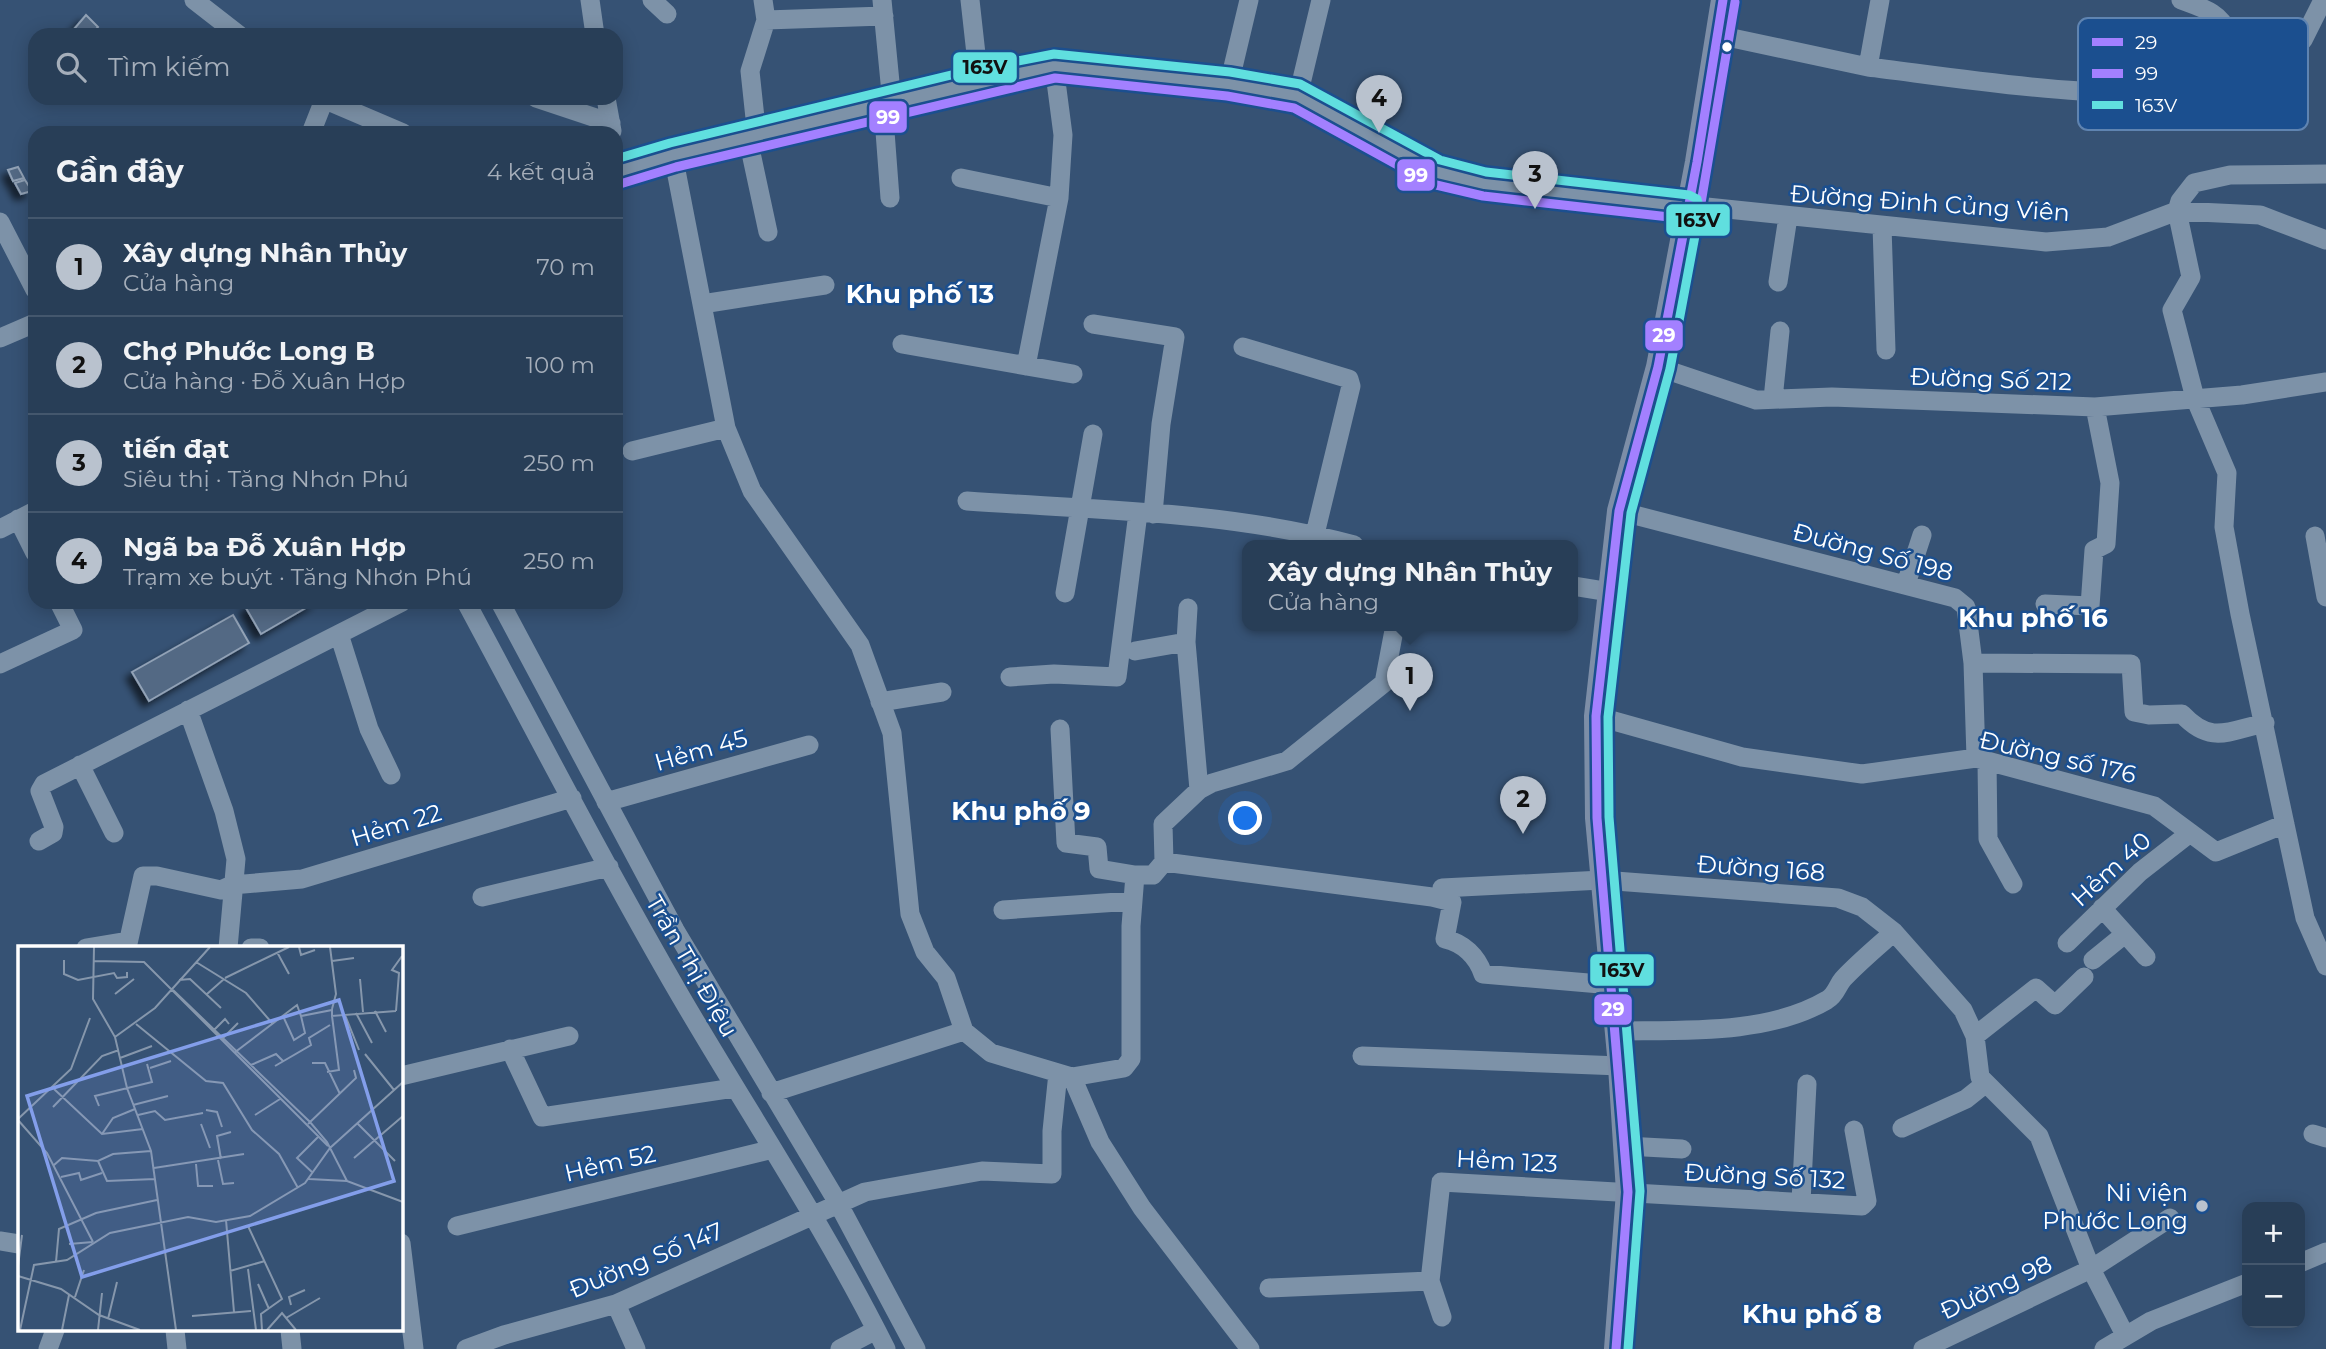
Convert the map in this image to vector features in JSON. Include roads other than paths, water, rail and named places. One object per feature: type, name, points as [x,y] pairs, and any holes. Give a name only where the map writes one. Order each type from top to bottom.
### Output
[{"type":"main road","points":[[1616,1349],[1628,1192],[1620,1066],[1597,818],[1596,716],[1619,511],[1658,367],[1723,0]]},
{"type":"street","points":[[194,0],[230,28]]},
{"type":"street","points":[[590,0],[594,28]]},
{"type":"street","points":[[652,0],[667,14]]},
{"type":"street","points":[[970,0],[979,81]]},
{"type":"street","points":[[1229,84],[1249,0]]},
{"type":"street","points":[[1298,96],[1321,0]]},
{"type":"street","points":[[1868,66],[1880,0]]},
{"type":"street","points":[[2181,0],[2218,18]]},
{"type":"street","points":[[2308,30],[2323,0]]},
{"type":"street","points":[[768,232],[752,138],[750,71],[765,10],[883,8],[890,198]]},
{"type":"street","points":[[1718,35],[1868,66],[2078,90]]},
{"type":"street","points":[[1026,366],[1059,198],[1063,135],[1054,66]]},
{"type":"street","name":"Đường Đinh Củng Viên","points":[[623,170],[673,155],[979,81],[1054,66],[1229,84],[1298,96],[1435,172],[1484,184],[2046,242],[2108,237],[2177,211]]},
{"type":"street","points":[[313,126],[320,105]]},
{"type":"street","points":[[336,105],[386,126]]},
{"type":"street","points":[[554,105],[606,126]]},
{"type":"street","points":[[607,105],[611,126]]},
{"type":"street","points":[[673,155],[726,428],[752,491],[860,645],[892,733],[910,914],[925,952],[946,978],[964,1031],[990,1053],[1065,1075],[1124,1068],[1131,1059],[1135,875]]},
{"type":"street","points":[[2326,174],[2230,175],[2194,183],[2180,201],[2177,211],[2191,277],[2172,310],[2195,398],[2227,473],[2224,527],[2305,918],[2326,966]]},
{"type":"street","points":[[961,178],[1059,198]]},
{"type":"street","points":[[2177,211],[2260,215],[2326,240]]},
{"type":"street","points":[[1778,282],[1788,217]]},
{"type":"street","points":[[0,222],[28,276]]},
{"type":"street","points":[[1882,226],[1886,350]]},
{"type":"street","points":[[702,304],[825,285]]},
{"type":"street","points":[[1010,677],[1054,674],[1117,677],[1175,337],[1093,324]]},
{"type":"street","points":[[0,338],[28,326]]},
{"type":"street","points":[[1773,399],[1780,331]]},
{"type":"street","points":[[902,344],[1073,374]]},
{"type":"street","points":[[1242,347],[1349,379],[1351,386],[1315,534]]},
{"type":"street","name":"Đường Số 212","points":[[1658,367],[1756,400],[1832,397],[2095,407],[2326,382]]},
{"type":"street","points":[[2045,604],[2090,606],[2094,550],[2106,544],[2110,483],[2095,407]]},
{"type":"street","points":[[632,451],[726,428]]},
{"type":"street","points":[[1065,593],[1082,509],[1093,434]]},
{"type":"street","points":[[967,500],[1145,513],[1315,534],[1336,540]]},
{"type":"street","name":"Đường Số 198","points":[[1619,511],[1906,584],[1955,598],[1966,607],[1988,839],[2013,884]]},
{"type":"street","points":[[0,528],[27,515]]},
{"type":"street","points":[[1906,584],[1922,535]]},
{"type":"street","points":[[2315,537],[2326,597]]},
{"type":"street","points":[[1578,587],[1609,592]]},
{"type":"street","points":[[1188,608],[1186,642],[1199,790]]},
{"type":"street","points":[[0,664],[73,630],[62,609]]},
{"type":"street","points":[[39,841],[53,833],[54,827],[41,795],[41,786],[388,609]]},
{"type":"street","name":"Trần Thị Điệu","points":[[470,609],[650,943],[734,1088],[815,1216],[886,1349]]},
{"type":"street","name":"Trần Thị Điệu","points":[[504,609],[675,930],[838,1203],[916,1349]]},
{"type":"street","points":[[1060,729],[1066,843],[1097,847],[1099,869],[1135,875],[1157,873],[1164,862],[1163,824],[1199,790],[1212,783],[1287,761],[1384,683],[1394,631]]},
{"type":"street","points":[[339,634],[369,729],[391,775]]},
{"type":"street","points":[[1135,651],[1186,642]]},
{"type":"street","points":[[1973,663],[2131,664],[2134,712],[2149,715],[2182,714],[2195,727],[2211,735],[2265,723]]},
{"type":"street","points":[[880,702],[942,692]]},
{"type":"street","points":[[188,710],[224,811],[236,859],[228,946]]},
{"type":"street","name":"Đường số 176","points":[[1596,716],[1742,757],[1862,774],[1982,760],[2154,806],[2216,852],[2285,824]]},
{"type":"street","name":"Hẻm 45","points":[[606,802],[809,745]]},
{"type":"street","points":[[80,765],[114,833]]},
{"type":"street","name":"Hẻm 22","points":[[127,945],[143,876],[157,876],[221,890],[232,885],[302,879],[572,798]]},
{"type":"street","name":"Hẻm 40","points":[[2067,943],[2140,872],[2190,832]]},
{"type":"street","points":[[1164,862],[1432,897],[1452,902],[1445,939],[1462,945],[1480,965],[1483,974],[1612,985]]},
{"type":"street","points":[[482,897],[609,867]]},
{"type":"street","name":"Đường 168","points":[[1442,888],[1602,880],[1838,898],[1862,908],[1894,932],[1963,1010],[1975,1036],[1980,1077],[2039,1136],[2091,1269],[2125,1335]]},
{"type":"street","points":[[1003,910],[1133,901]]},
{"type":"street","points":[[2102,908],[2146,957]]},
{"type":"street","points":[[650,943],[675,930]]},
{"type":"street","points":[[1617,1031],[1710,1030],[1754,1025],[1797,1012],[1827,1000],[1843,980],[1894,932]]},
{"type":"street","points":[[1975,1036],[2036,988],[2055,1005],[2125,934]]},
{"type":"street","points":[[771,1093],[964,1031]]},
{"type":"street","points":[[402,1076],[569,1036]]},
{"type":"street","points":[[510,1049],[542,1117],[734,1088]]},
{"type":"street","points":[[1362,1056],[1620,1066]]},
{"type":"street","points":[[1065,1075],[1100,1142],[1142,1208],[1250,1349]]},
{"type":"street","name":"Đường Số 147","points":[[466,1349],[507,1342],[616,1304],[865,1192],[982,1171],[1052,1174],[1052,1131],[1065,1075]]},
{"type":"street","points":[[1902,1128],[1966,1099],[1986,1083]]},
{"type":"street","points":[[1801,1202],[1807,1084]]},
{"type":"street","name":"Đường Số 132","points":[[1628,1192],[1862,1206],[1867,1201],[1854,1130]]},
{"type":"street","points":[[1626,1146],[1682,1149]]},
{"type":"street","name":"Hẻm 52","points":[[457,1226],[773,1149]]},
{"type":"street","name":"Hẻm 123","points":[[1443,1317],[1430,1281],[1441,1182],[1628,1192]]},
{"type":"street","name":"Đường 98","points":[[1923,1349],[2091,1269],[2170,1218]]},
{"type":"street","points":[[0,1241],[18,1244]]},
{"type":"street","points":[[402,1251],[414,1349]]},
{"type":"street","points":[[2305,1261],[2326,1252]]},
{"type":"street","points":[[1269,1288],[1430,1281]]},
{"type":"street","points":[[2104,1349],[2151,1321],[2242,1285]]},
{"type":"street","points":[[616,1304],[636,1349]]},
{"type":"street","points":[[840,1349],[876,1330]]},
{"type":"street","points":[[48,1349],[54,1332]]},
{"type":"place","name":"Ngã ba Đỗ Xuân Hợp","points":[[1379,133]]},
{"type":"place","name":"tiến đạt","points":[[1535,209]]},
{"type":"place","name":"Xây dựng Nhân Thủy","points":[[1410,711]]},
{"type":"place","name":"Chợ Phước Long B","points":[[1523,834]]},
{"type":"place","name":"Ni viện Phước Long","points":[[2202,1206]]},
{"type":"district","name":"Khu phố 13","points":[[920,294]]},
{"type":"district","name":"Khu phố 16","points":[[2033,618]]},
{"type":"district","name":"Khu phố 9","points":[[1021,811]]},
{"type":"district","name":"Khu phố 8","points":[[1812,1314]]}]
